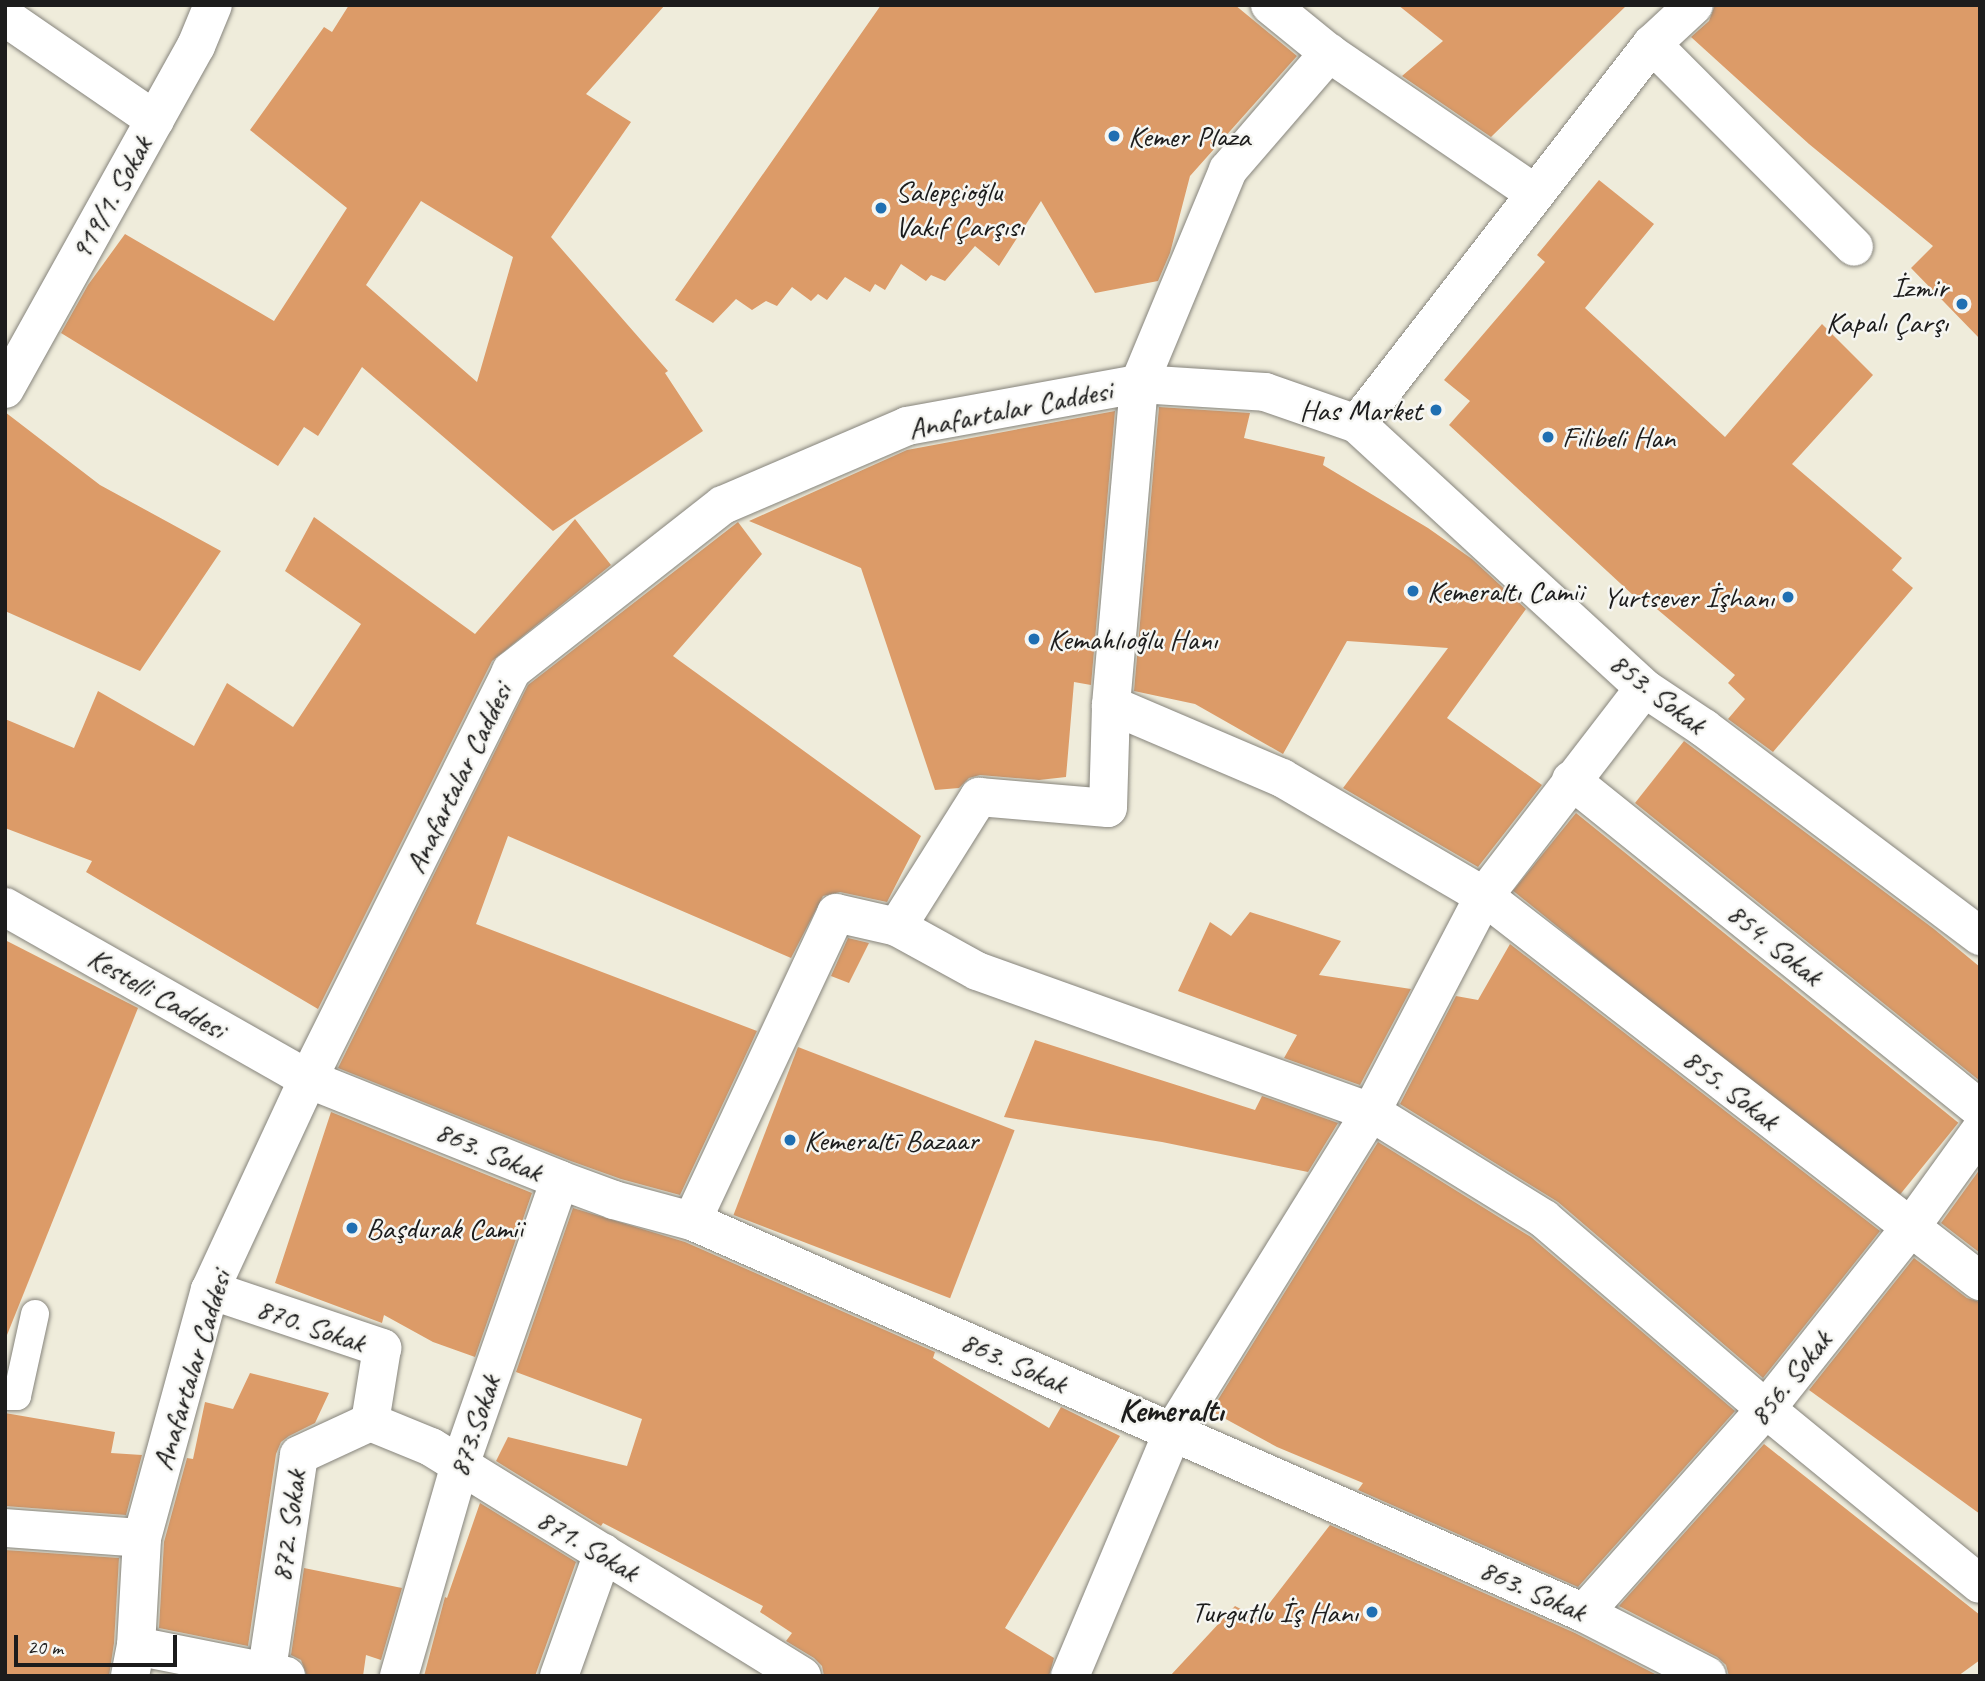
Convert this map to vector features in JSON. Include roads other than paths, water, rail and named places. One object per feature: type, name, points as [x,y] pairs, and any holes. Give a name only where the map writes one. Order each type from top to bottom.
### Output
[{"type":"street","name":"919/1. Sokak","points":[[5,389],[196,46],[213,5]]},
{"type":"street","points":[[1270,5],[1329,53],[1534,193]]},
{"type":"street","points":[[1357,424],[1652,44],[1694,5]]},
{"type":"street","points":[[5,17],[155,120]]},
{"type":"street","points":[[1652,44],[1854,247]]},
{"type":"street","points":[[897,927],[979,797],[1108,808],[1111,705],[1139,384],[1228,170],[1329,53]]},
{"type":"street","name":"Anafartalar Caddesi","points":[[133,1661],[142,1538],[210,1290],[308,1079],[511,671],[723,505],[907,426],[1139,384],[1265,392],[1357,424]]},
{"type":"street","name":"853. Sokak","points":[[1357,424],[1644,688],[1704,728],[1980,936]]},
{"type":"street","points":[[1070,1676],[1173,1431],[1371,1112],[1484,896],[1644,688]]},
{"type":"street","name":"855. Sokak","points":[[1111,705],[1282,778],[1484,896],[1980,1281]]},
{"type":"street","name":"854. Sokak","points":[[1571,780],[1980,1109]]},
{"type":"street","name":"Kestelli Caddesi","points":[[5,907],[308,1079]]},
{"type":"street","points":[[692,1221],[836,913],[897,927],[977,971],[1371,1112],[1544,1219],[1766,1409],[1980,1584]]},
{"type":"street","name":"863. Sokak","points":[[308,1079],[614,1200],[692,1221],[1584,1613],[1707,1676]]},
{"type":"street","name":"856. Sokak","points":[[1584,1613],[1766,1409],[1910,1228],[1980,1131]]},
{"type":"street","name":"873.Sokak","points":[[399,1676],[460,1465],[560,1180]]},
{"type":"street","name":"870. Sokak","points":[[210,1290],[382,1348],[370,1422]]},
{"type":"street","name":"871. Sokak","points":[[370,1422],[431,1447],[802,1676]]},
{"type":"street","name":"872. Sokak","points":[[273,1674],[299,1455],[370,1422]]},
{"type":"street","points":[[5,1528],[142,1538]]},
{"type":"street","points":[[559,1676],[603,1553]]},
{"type":"street","points":[[133,1661],[273,1674]]},
{"type":"lane","points":[[5,1396],[16,1396],[35,1314]]},
{"type":"place","name":"Kemer Plaza","points":[[1114,136]]},
{"type":"place","name":"Salepçioğlu Vakıf Çarşısı","points":[[881,208]]},
{"type":"place","name":"İzmir Kapalı Çarşı","points":[[1962,304]]},
{"type":"place","name":"Has Market","points":[[1436,410]]},
{"type":"place","name":"Filibeli Han","points":[[1548,437]]},
{"type":"place","name":"Kemeraltı Camii","points":[[1413,591]]},
{"type":"place","name":"Yurtsever İşhanı","points":[[1788,597]]},
{"type":"place","name":"Kemahlıoğlu Hanı","points":[[1034,639]]},
{"type":"place","name":"Kemeraltī Bazaar","points":[[790,1140]]},
{"type":"place","name":"Başdurak Camii","points":[[352,1228]]},
{"type":"place","name":"Turgutlu İş Hanı","points":[[1372,1612]]},
{"type":"district","name":"Kemeraltı","points":[[1171,1411]]}]
